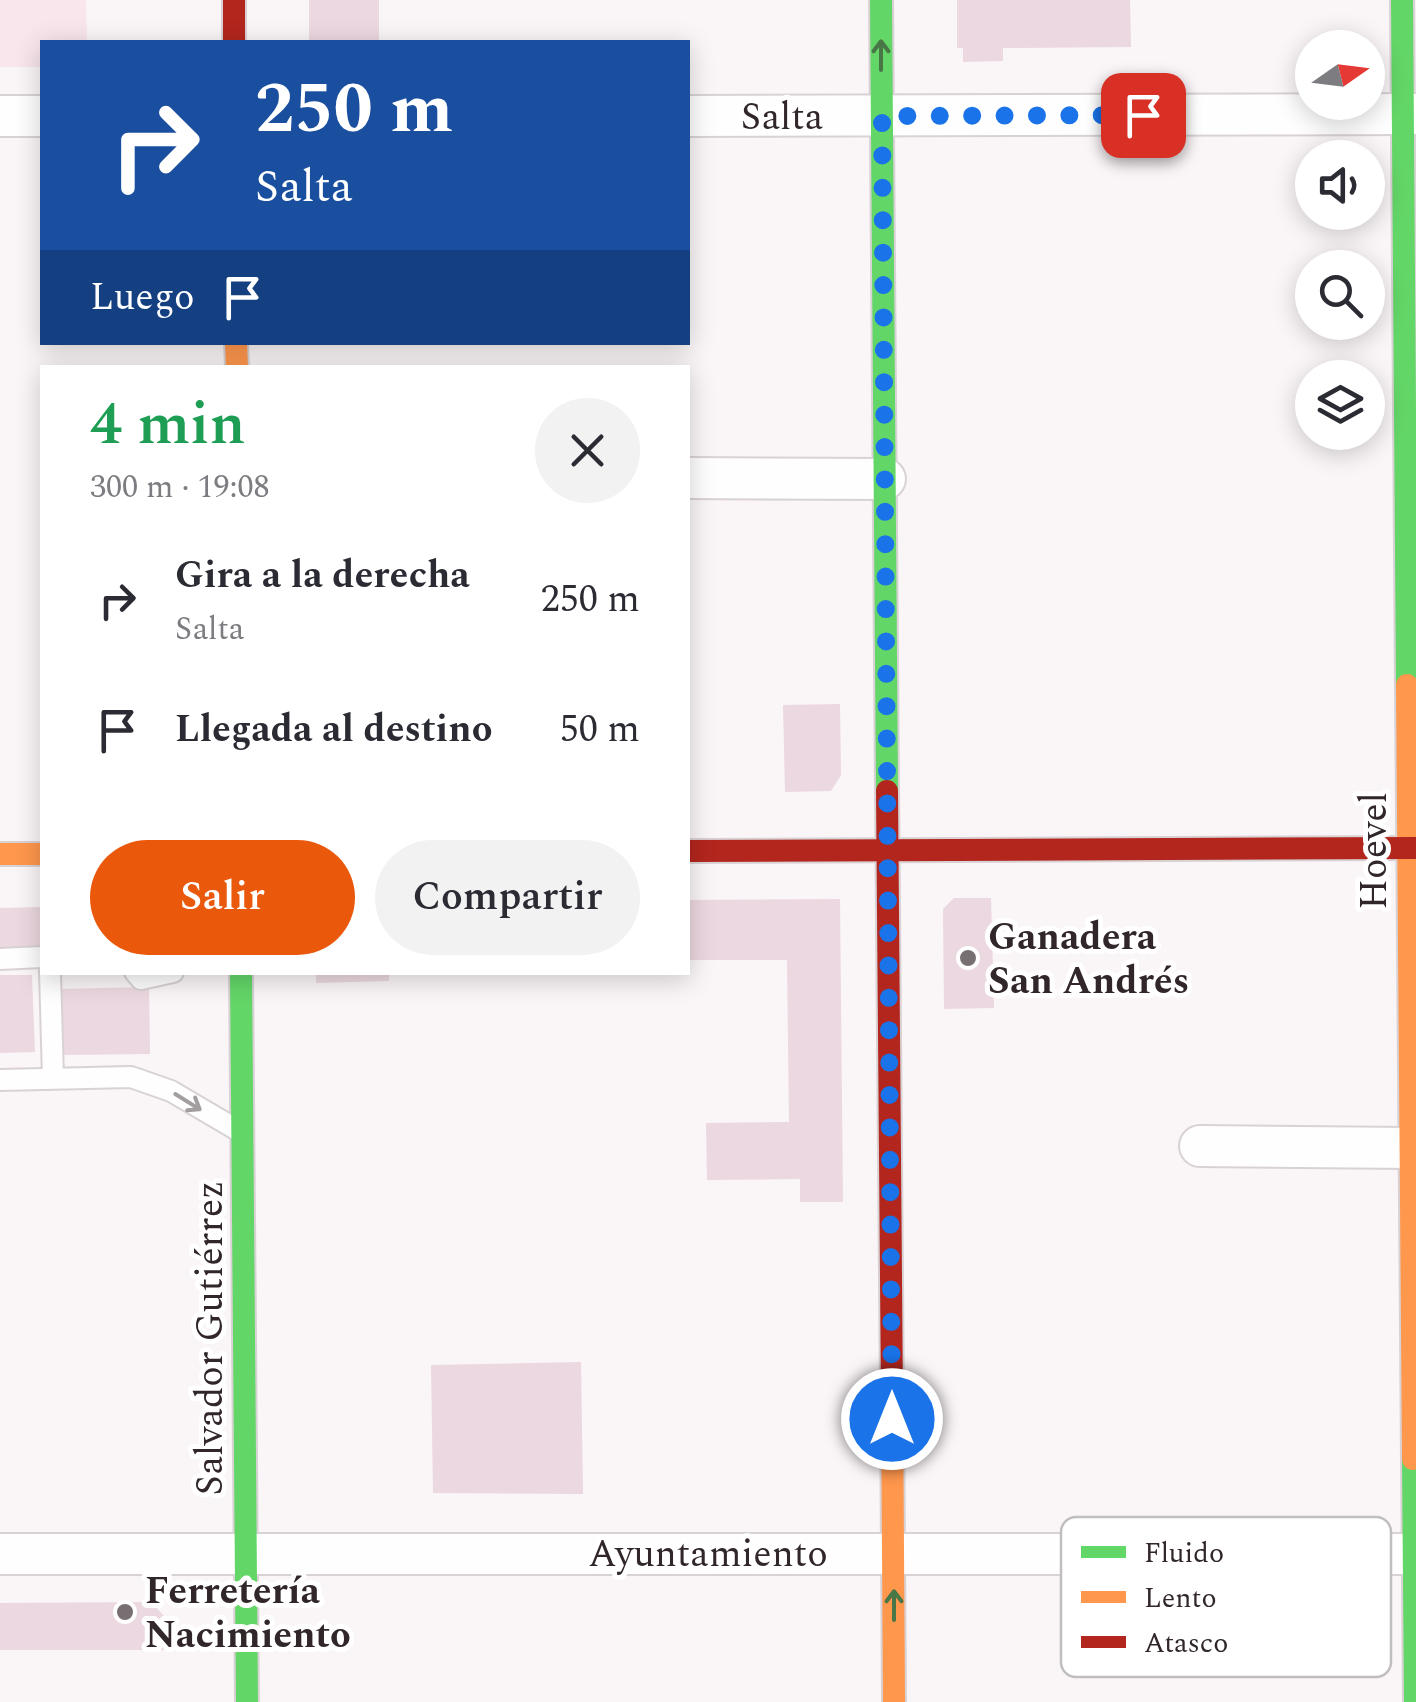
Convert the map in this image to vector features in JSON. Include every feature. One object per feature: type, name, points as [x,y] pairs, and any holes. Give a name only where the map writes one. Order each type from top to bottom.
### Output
[{"type":"street","points":[[234,0],[234,40]]},
{"type":"street","points":[[881,0],[894,1702]]},
{"type":"street","name":"Hoevel","points":[[1402,0],[1409,114],[1415,1702]]},
{"type":"street","name":"Salta","points":[[690,116],[1409,114]]},
{"type":"street","points":[[0,116],[40,116]]},
{"type":"street","points":[[690,478],[885,479]]},
{"type":"street","points":[[690,851],[1412,848]]},
{"type":"street","points":[[0,854],[40,854]]},
{"type":"street","name":"Salvador Gutiérrez","points":[[241,975],[247,1702]]},
{"type":"street","points":[[1200,1146],[1410,1148]]},
{"type":"street","name":"Ayuntamiento","points":[[0,1554],[1061,1553]]},
{"type":"lane","points":[[0,958],[40,957]]},
{"type":"lane","points":[[50,975],[53,1078]]},
{"type":"lane","points":[[0,1080],[131,1077],[171,1091],[183,1102],[242,1133]]},
{"type":"shaded area","points":[[0,0],[86,0],[87,40],[40,40],[40,67],[0,67]]},
{"type":"building","points":[[309,0],[379,0],[379,40],[309,40]]},
{"type":"building","points":[[957,0],[1130,0],[1131,47],[1003,48],[1003,61],[963,62],[963,48],[957,48]]},
{"type":"building","points":[[840,704],[841,775],[831,791],[785,792],[783,705]]},
{"type":"building","name":"Ganadera San Andrés","points":[[954,898],[991,898],[994,1008],[944,1009],[943,909]]},
{"type":"building","points":[[840,899],[843,1202],[800,1202],[800,1179],[707,1180],[706,1123],[789,1122],[787,960],[690,960],[690,900]]},
{"type":"building","points":[[40,907],[40,953],[0,954],[0,908]]},
{"type":"building","points":[[0,975],[32,975],[35,1052],[0,1053]]},
{"type":"building","points":[[316,975],[389,975],[389,981],[316,983]]},
{"type":"building","points":[[149,987],[150,1054],[60,1055],[58,989]]},
{"type":"building","points":[[581,1362],[583,1494],[433,1493],[431,1365]]},
{"type":"building","points":[[151,1602],[164,1616],[164,1650],[0,1650],[0,1603]]},
{"type":"traffic: fast","points":[[881,0],[887,791]]},
{"type":"traffic: fast","points":[[1402,0],[1407,685]]},
{"type":"traffic: fast","points":[[241,975],[247,1702]]},
{"type":"traffic: fast","points":[[1413,1459],[1415,1702]]},
{"type":"traffic: slow","points":[[236,345],[237,365]]},
{"type":"traffic: slow","points":[[1407,685],[1413,1459]]},
{"type":"traffic: slow","points":[[0,854],[40,854]]},
{"type":"traffic: slow","points":[[892,1400],[894,1702]]},
{"type":"traffic: jam","points":[[234,0],[234,40]]},
{"type":"traffic: jam","points":[[887,791],[892,1400]]},
{"type":"traffic: jam","points":[[690,851],[1416,848]]},
{"type":"place","name":"Ganadera San Andrés","points":[[968,958]]},
{"type":"place","name":"Ferretería Nacimiento","points":[[125,1612]]},
{"type":"route","points":[[892,1419],[882,116],[1143,115]]}]
